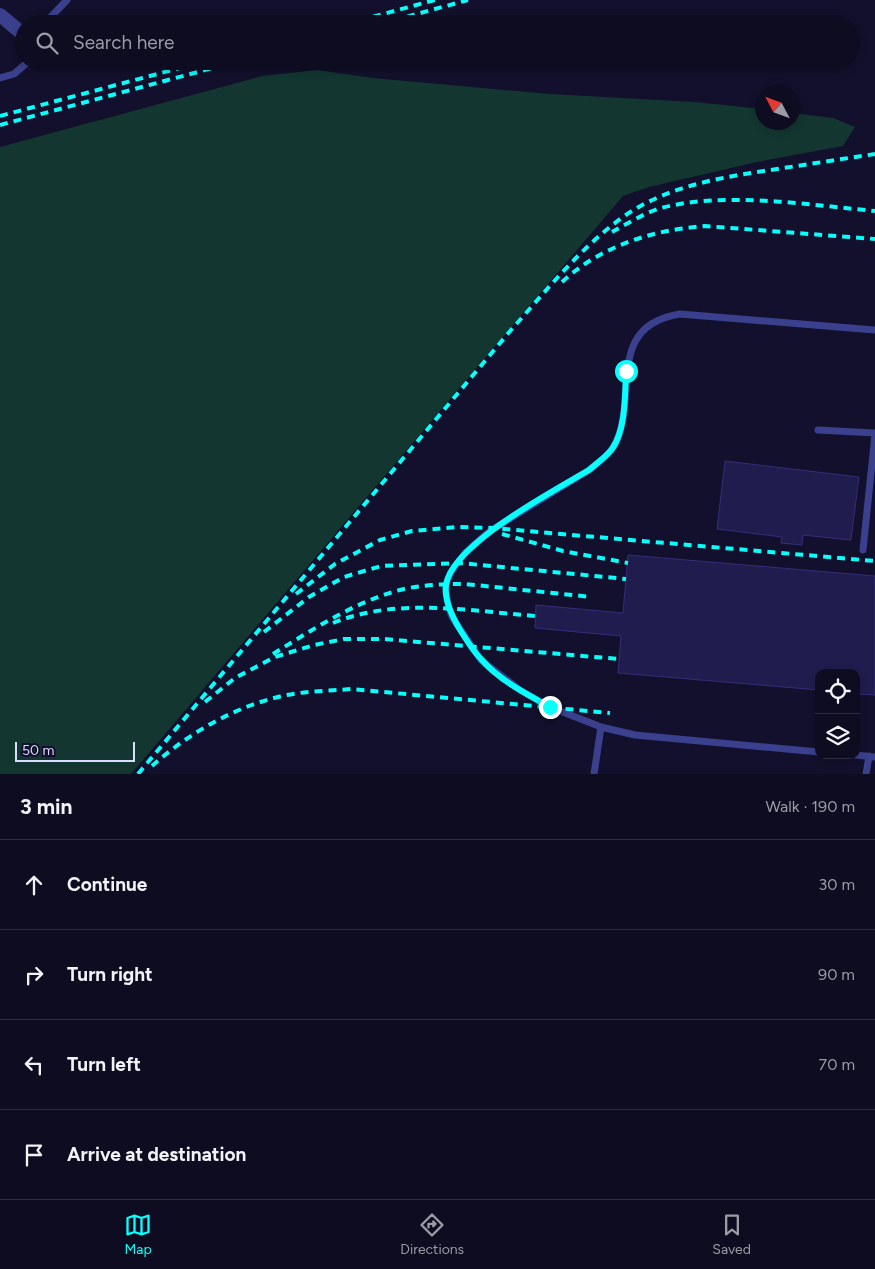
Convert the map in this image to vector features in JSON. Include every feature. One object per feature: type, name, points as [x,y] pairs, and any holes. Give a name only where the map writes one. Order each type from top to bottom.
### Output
[{"type":"street","points":[[0,15],[15,28]]},
{"type":"lane","points":[[54,15],[67,0]]},
{"type":"lane","points":[[0,78],[14,74],[19,70]]},
{"type":"lane","points":[[815,752],[635,734],[601,728],[550,707],[520,690],[481,660],[449,609],[446,584],[465,552],[490,531],[589,470],[603,459],[613,447],[619,434],[623,412],[629,355],[634,342],[654,321],[680,314],[875,330]]},
{"type":"lane","points":[[818,430],[875,434],[863,550]]},
{"type":"lane","points":[[594,774],[601,728]]},
{"type":"lane","points":[[866,774],[872,757]]},
{"type":"green space","points":[[317,70],[373,78],[550,94],[695,102],[755,108],[755,130],[800,130],[800,114],[833,118],[855,127],[843,146],[757,162],[649,187],[623,196],[131,774],[0,774],[0,147],[262,76]]},
{"type":"building","points":[[725,461],[859,477],[851,540],[803,535],[802,545],[781,543],[782,537],[717,529]]},
{"type":"building","points":[[628,555],[875,576],[875,695],[860,694],[860,669],[815,669],[815,690],[618,673],[621,636],[535,628],[536,605],[623,613]]},
{"type":"railway","points":[[379,15],[435,0]]},
{"type":"railway","points":[[413,15],[468,0]]},
{"type":"railway","points":[[0,116],[172,70]]},
{"type":"railway","points":[[0,125],[205,70]]},
{"type":"railway","points":[[138,774],[511,330],[564,270],[607,229],[640,206],[659,197],[697,184],[737,175],[875,154]]},
{"type":"railway","points":[[612,232],[661,208],[712,200],[767,201],[875,211]]},
{"type":"railway","points":[[562,282],[577,269],[593,259],[628,242],[666,231],[685,228],[705,226],[875,239]]},
{"type":"railway","points":[[296,594],[335,564],[380,540],[412,531],[458,527],[493,528],[875,561]]},
{"type":"railway","points":[[502,534],[563,551],[628,563]]},
{"type":"railway","points":[[264,632],[309,597],[344,577],[381,566],[460,563],[626,579]]},
{"type":"railway","points":[[273,654],[348,610],[379,596],[412,587],[465,584],[592,597]]},
{"type":"railway","points":[[333,623],[357,615],[382,610],[408,608],[459,609],[536,616]]},
{"type":"railway","points":[[205,702],[235,678],[275,657],[314,645],[344,639],[384,639],[619,659]]},
{"type":"railway","points":[[152,766],[197,732],[230,714],[264,701],[299,693],[351,689],[610,713]]},
{"type":"route","points":[[550,707],[520,690],[481,660],[452,617],[449,609],[446,584],[451,572],[465,552],[490,531],[589,470],[603,459],[613,447],[619,434],[623,412],[626,371]]}]
